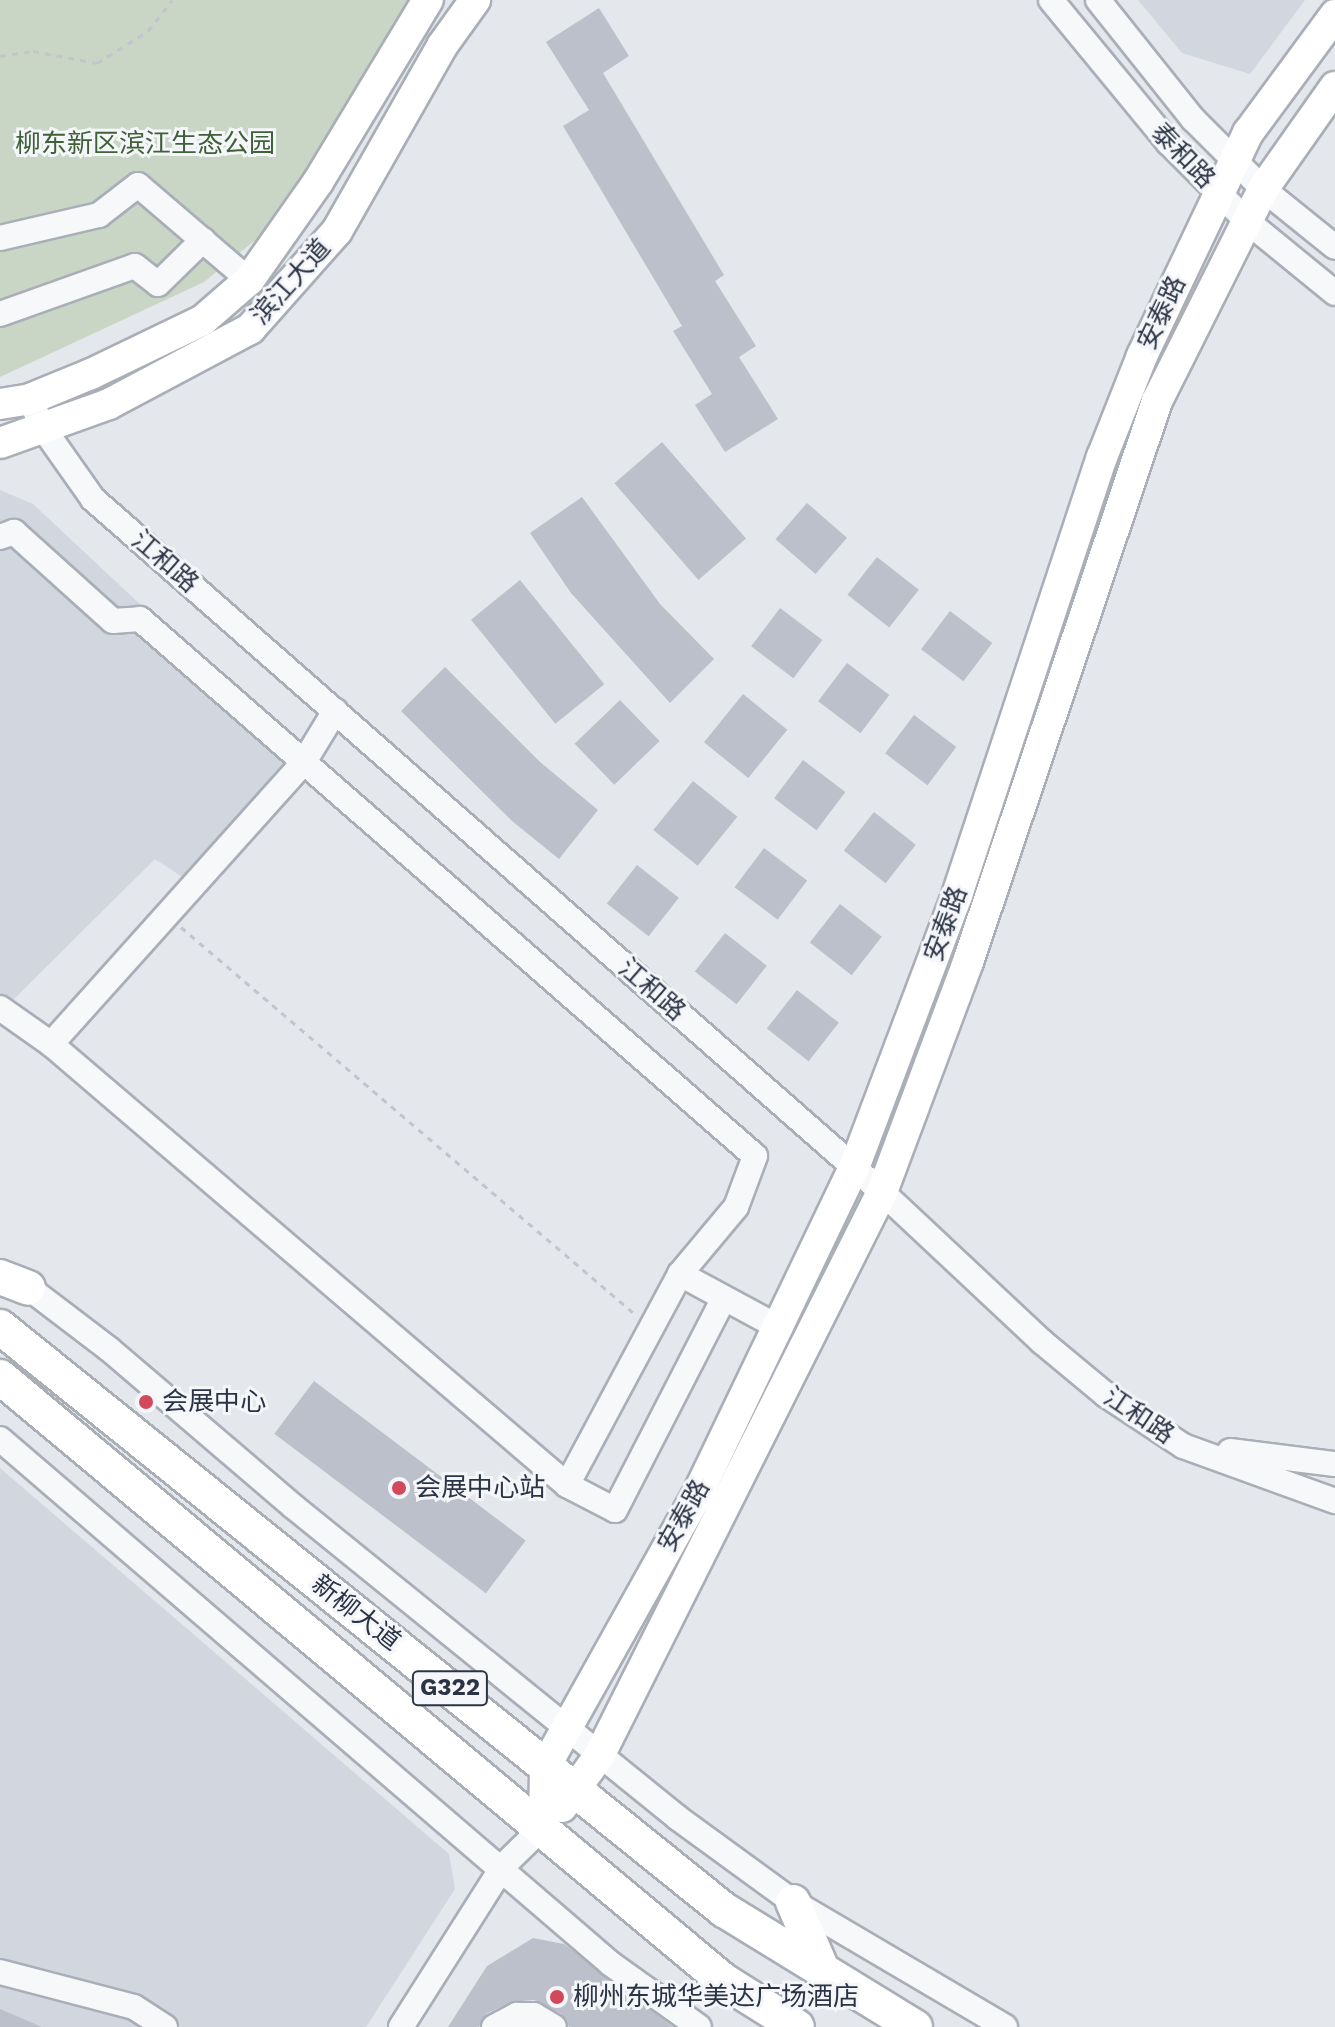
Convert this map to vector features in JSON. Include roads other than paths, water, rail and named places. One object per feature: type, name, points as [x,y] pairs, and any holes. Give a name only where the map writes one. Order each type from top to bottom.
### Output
[{"type":"highway","name":"新柳大道","points":[[0,1327],[724,1910],[915,2027]]},
{"type":"highway","name":"新柳大道","points":[[0,1377],[544,1826],[724,1981],[797,2027]]},
{"type":"highway","points":[[793,1902],[824,1974]]},
{"type":"main road","name":"滨江大道","points":[[0,404],[30,399],[203,320],[249,280],[318,182],[428,0]]},
{"type":"main road","name":"滨江大道","points":[[0,443],[109,404],[250,329],[337,231],[442,46],[475,0]]},
{"type":"main road","name":"安泰路","points":[[545,1767],[699,1491],[780,1328],[854,1168],[957,895],[1102,457],[1142,356],[1234,160],[1295,63],[1335,15]]},
{"type":"main road","name":"安泰路","points":[[544,1826],[577,1792],[599,1756],[882,1192],[968,962],[1157,401],[1219,268],[1248,222],[1263,189],[1335,87]]},
{"type":"main road","points":[[544,1826],[545,1767]]},
{"type":"street","name":"泰和路","points":[[1051,0],[1107,73],[1218,192],[1248,222],[1335,293]]},
{"type":"street","name":"泰和路","points":[[1098,0],[1193,119],[1263,189],[1335,247]]},
{"type":"street","points":[[0,238],[99,215],[138,185],[249,280]]},
{"type":"street","points":[[0,314],[135,266],[158,284],[203,240]]},
{"type":"street","name":"江和路","points":[[30,399],[43,428],[93,499],[882,1192],[1041,1341],[1106,1395],[1183,1446],[1335,1501]]},
{"type":"street","points":[[0,537],[14,532],[113,621],[140,619],[755,1156],[736,1207],[680,1274],[567,1485]]},
{"type":"street","points":[[51,1044],[304,762],[335,711]]},
{"type":"street","points":[[0,1008],[51,1044],[567,1485],[615,1510],[724,1298]]},
{"type":"street","points":[[0,1267],[14,1282],[599,1756],[793,1902],[1005,2027]]},
{"type":"street","points":[[680,1274],[780,1328]]},
{"type":"street","points":[[0,1439],[503,1866],[611,1964],[699,2027]]},
{"type":"street","points":[[1183,1446],[1335,1464]]},
{"type":"street","name":"安泰路","points":[[401,2027],[503,1866],[544,1826]]},
{"type":"street","points":[[0,1972],[134,2007],[165,2027]]},
{"type":"street","points":[[494,2027],[517,2015],[534,2015],[554,2027]]},
{"type":"place","name":"会展中心","points":[[146,1402]]},
{"type":"place","name":"会展中心站","points":[[399,1488]]},
{"type":"place","name":"柳州东城华美达广场酒店","points":[[557,1997]]},
{"type":"park label","name":"柳东新区滨江生态公园","points":[[145,144]]}]
